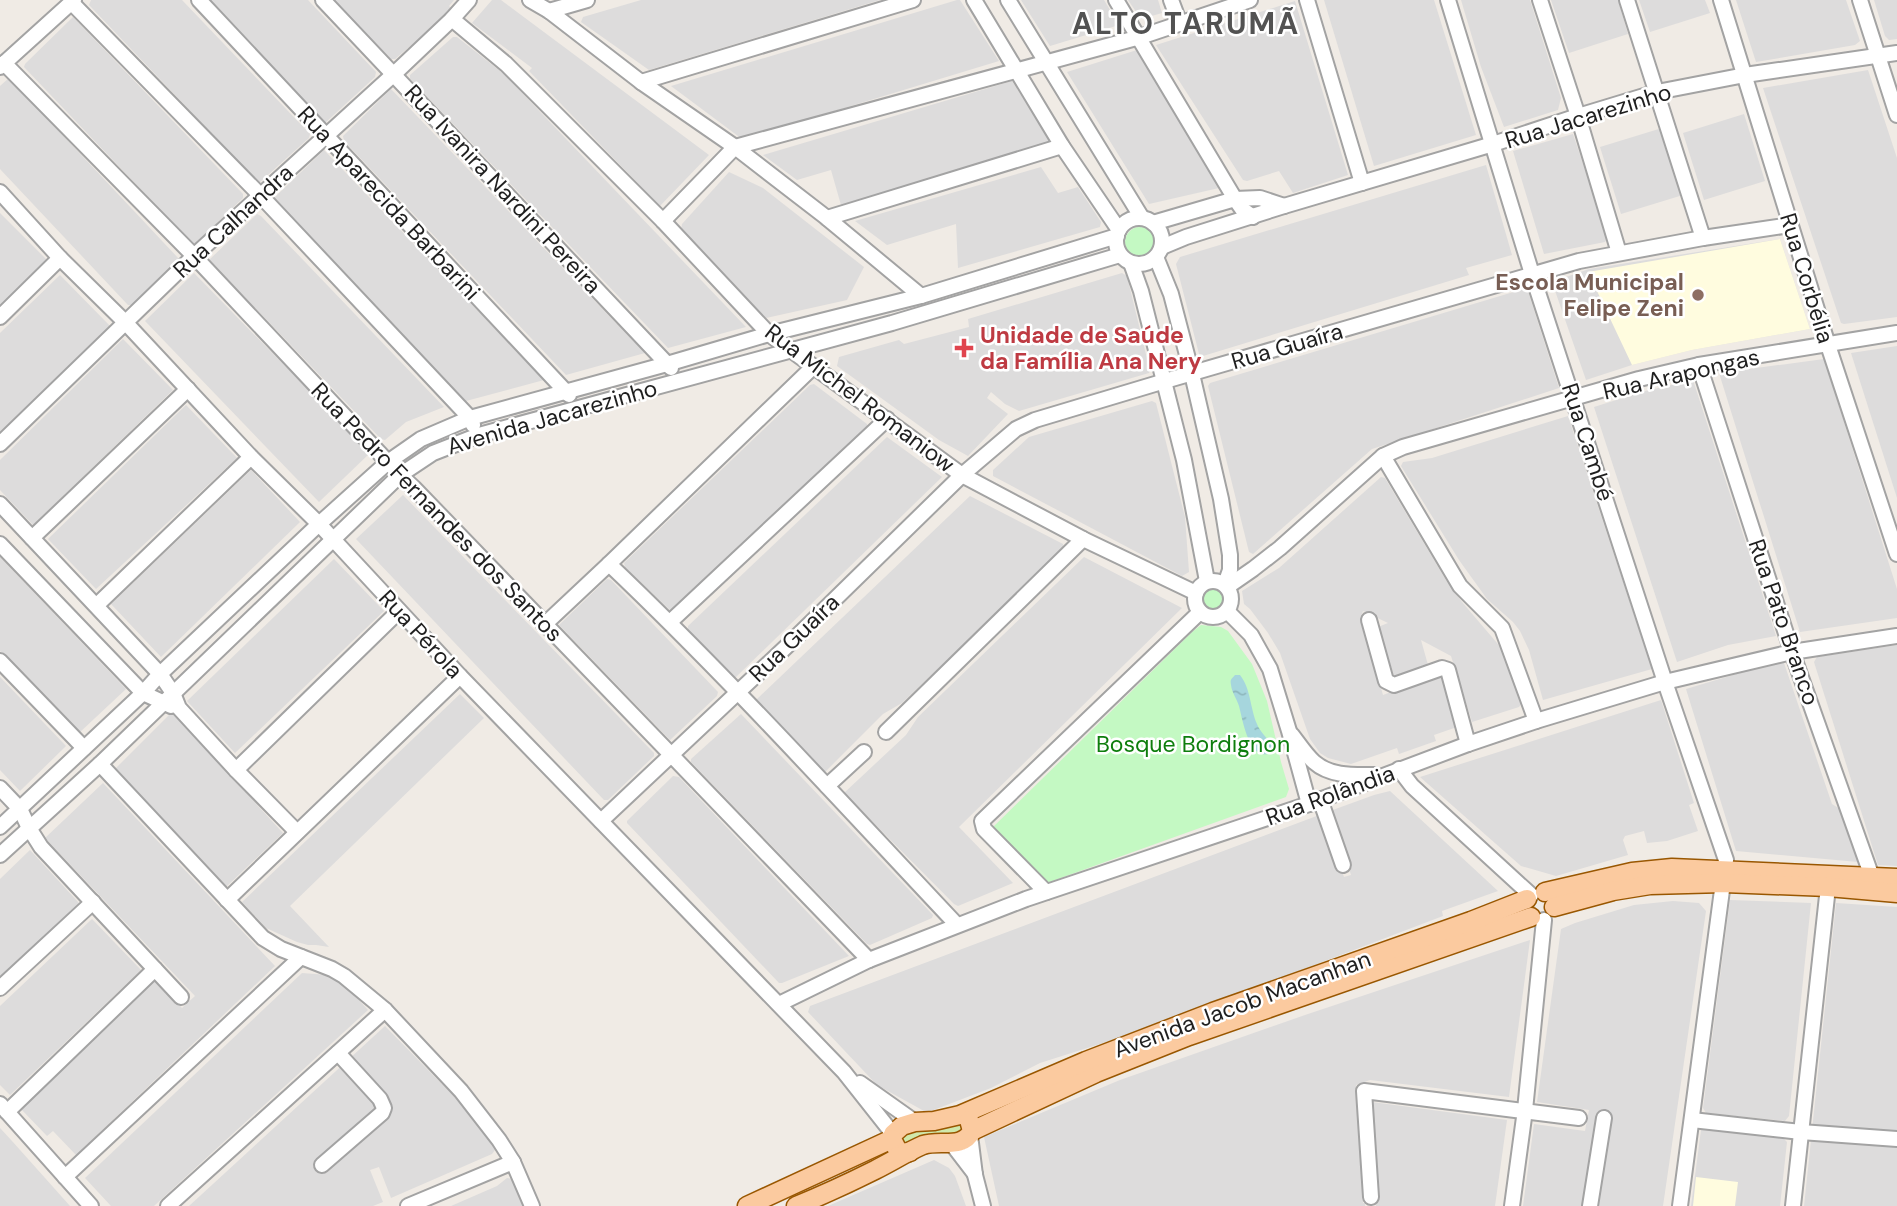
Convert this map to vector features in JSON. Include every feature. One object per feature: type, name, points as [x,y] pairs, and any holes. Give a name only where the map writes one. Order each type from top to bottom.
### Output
[{"type":"main road","name":"Avenida Jacob Macanhan","points":[[1725,876],[1897,892]]},
{"type":"main road","name":"Avenida Jacob Macanhan","points":[[747,1206],[893,1136],[902,1126],[960,1115],[1086,1061],[1213,1012],[1471,922],[1539,905],[1613,891],[1725,876],[1897,878]]},
{"type":"main road","name":"Avenida Jacob Macanhan","points":[[796,1206],[844,1186],[928,1144],[952,1144],[1096,1073],[1539,905]]},
{"type":"main road","points":[[960,1115],[967,1118],[971,1124],[971,1133]]},
{"type":"main road","points":[[893,1136],[897,1149],[902,1153],[910,1152]]},
{"type":"street","name":"Rua Aparecida Barbarini","points":[[198,0],[566,390],[577,408]]},
{"type":"street","name":"Rua Ivanira Nardini Pereira","points":[[323,0],[681,380]]},
{"type":"street","name":"Rua Calhandra","points":[[0,444],[194,256],[394,74],[469,0]]},
{"type":"street","points":[[530,0],[640,82],[735,147],[827,218],[921,296]]},
{"type":"street","points":[[548,11],[587,0]]},
{"type":"street","points":[[640,82],[912,0]]},
{"type":"street","points":[[974,0],[1118,233]]},
{"type":"street","points":[[1008,0],[1147,220],[1162,234],[1159,252],[1192,374],[1221,499],[1230,555],[1226,585],[1231,604],[1227,611],[1214,617],[1200,612],[1195,602],[1201,585],[1216,581],[1226,585]]},
{"type":"street","points":[[1116,0],[1235,199],[1252,217]]},
{"type":"street","points":[[1171,0],[1180,24]]},
{"type":"street","points":[[663,221],[735,147],[1140,37],[1250,0]]},
{"type":"street","points":[[1307,0],[1362,183]]},
{"type":"street","name":"Rua Cambé","points":[[1448,0],[1532,274],[1726,860],[1725,876]]},
{"type":"street","points":[[1540,0],[1619,253]]},
{"type":"street","points":[[1627,0],[1703,238]]},
{"type":"street","name":"Rua Corbélia","points":[[1721,0],[1828,345],[1897,554]]},
{"type":"street","points":[[1860,0],[1897,115]]},
{"type":"street","points":[[2,65],[72,1],[470,418],[479,435]]},
{"type":"street","name":"Rua Michel Romaniow","points":[[452,19],[506,64],[663,221],[769,334],[962,475],[1083,539],[1196,593]]},
{"type":"street","name":"Rua Jacarezinho","points":[[1159,252],[1202,232],[1493,145],[1657,92],[1745,75],[1897,53]]},
{"type":"street","name":"Rua Pedro Fernandes dos Santos","points":[[2,65],[194,256],[400,475],[869,960]]},
{"type":"street","points":[[827,218],[1062,146]]},
{"type":"street","name":"Rua Pérola","points":[[1,195],[334,540],[460,676],[844,1072],[893,1136]]},
{"type":"street","name":"Rua Jacarezinho","points":[[1147,220],[1235,199],[1260,198],[1284,206]]},
{"type":"street","points":[[1147,220],[1129,220],[1118,233],[1116,244],[1141,291],[1184,460],[1207,582]]},
{"type":"street","name":"Rua Guaíra","points":[[601,821],[787,646],[962,475],[1016,429],[1035,420],[1164,381],[1532,274],[1619,253],[1790,225]]},
{"type":"street","name":"Avenida Jacarezinho","points":[[0,828],[318,524],[388,462],[421,439],[470,418],[769,334],[921,296],[1118,233]]},
{"type":"street","points":[[1125,259],[1144,264],[1159,252]]},
{"type":"street","points":[[0,317],[60,258]]},
{"type":"street","name":"Avenida Jacarezinho","points":[[0,855],[100,764],[400,475],[433,453],[479,435],[1125,259]]},
{"type":"street","name":"Rua Arapongas","points":[[1226,585],[1280,548],[1383,456],[1403,447],[1639,379],[1699,365],[1897,333]]},
{"type":"street","name":"Rua Pato Branco","points":[[1699,365],[1793,652],[1872,877]]},
{"type":"street","points":[[544,625],[813,367]]},
{"type":"street","points":[[32,538],[188,389]]},
{"type":"street","points":[[670,622],[887,419]]},
{"type":"street","points":[[1383,456],[1460,586],[1502,628],[1536,721]]},
{"type":"street","points":[[97,605],[251,457]]},
{"type":"street","points":[[0,504],[160,674],[168,698],[297,832]]},
{"type":"street","points":[[886,732],[1083,539]]},
{"type":"street","points":[[0,544],[143,693],[168,698]]},
{"type":"street","points":[[609,564],[738,691],[957,925]]},
{"type":"street","points":[[236,771],[399,611]]},
{"type":"street","points":[[1227,611],[1251,635],[1270,670],[1315,802],[1343,864]]},
{"type":"street","points":[[1046,892],[984,829],[982,821],[1200,612]]},
{"type":"street","points":[[1368,620],[1386,681],[1394,685],[1442,668],[1448,670],[1468,744]]},
{"type":"street","name":"Rua Rolândia","points":[[779,1004],[869,960],[957,925],[1046,892],[1315,802],[1536,721],[1665,682],[1793,652],[1897,636]]},
{"type":"street","points":[[0,661],[84,748]]},
{"type":"street","points":[[227,900],[460,676]]},
{"type":"street","points":[[1289,731],[1322,768],[1346,775],[1384,775]]},
{"type":"street","points":[[827,786],[864,752]]},
{"type":"street","points":[[100,764],[263,938],[281,949],[344,976],[385,1010],[461,1091],[499,1140],[513,1162],[532,1206]]},
{"type":"street","points":[[1399,769],[1412,786],[1539,905],[1525,1110],[1511,1206]]},
{"type":"street","points":[[0,788],[20,809],[24,833]]},
{"type":"street","points":[[0,828],[24,833],[41,847],[181,996]]},
{"type":"street","points":[[1680,1206],[1725,876]]},
{"type":"street","points":[[1793,1206],[1828,887]]},
{"type":"street","points":[[0,988],[93,902]]},
{"type":"street","points":[[65,1177],[301,957]]},
{"type":"street","points":[[91,1206],[3,1108],[155,969]]},
{"type":"street","points":[[168,1206],[385,1010]]},
{"type":"street","points":[[322,1165],[382,1114],[384,1108],[380,1099],[338,1053]]},
{"type":"street","name":"Rua Pérola","points":[[844,1072],[915,1122]]},
{"type":"street","points":[[1371,1197],[1364,1091],[1579,1118]]},
{"type":"street","points":[[1590,1206],[1604,1118]]},
{"type":"street","points":[[1692,1121],[1897,1139]]},
{"type":"street","points":[[971,1133],[975,1175],[983,1206]]},
{"type":"street","points":[[952,1144],[975,1175]]},
{"type":"street","points":[[408,1206],[513,1162]]},
{"type":"shaded area","points":[[91,0],[182,0],[310,134],[309,138],[259,183],[89,5]]},
{"type":"shaded area","points":[[209,0],[308,0],[376,72],[375,77],[325,123]]},
{"type":"shaded area","points":[[334,0],[454,0],[449,6],[453,10],[395,59],[391,59]]},
{"type":"shaded area","points":[[492,0],[501,0],[709,155],[660,206],[529,71],[532,68],[472,23]]},
{"type":"shaded area","points":[[641,0],[880,0],[649,70],[581,22],[583,17]]},
{"type":"shaded area","points":[[960,0],[999,61],[742,139],[671,86]]},
{"type":"shaded area","points":[[1021,0],[1104,0],[1119,25],[1050,46]]},
{"type":"shaded area","points":[[1128,0],[1158,0],[1162,13],[1141,19]]},
{"type":"shaded area","points":[[1324,0],[1434,0],[1476,135],[1374,166]]},
{"type":"shaded area","points":[[1461,0],[1530,0],[1561,98],[1558,110],[1504,127],[1481,67]]},
{"type":"shaded area","points":[[1551,0],[1618,0],[1628,34],[1569,53]]},
{"type":"shaded area","points":[[1639,0],[1705,0],[1710,13],[1650,32]]},
{"type":"shaded area","points":[[1736,0],[1846,0],[1860,41],[1855,45],[1756,62]]},
{"type":"shaded area","points":[[1874,0],[1897,0],[1897,39],[1889,40],[1885,36]]},
{"type":"shaded area","points":[[1295,1],[1348,175],[1293,193],[1279,171],[1243,180],[1156,45]]},
{"type":"shaded area","points":[[73,17],[243,194],[243,198],[196,243],[192,243],[24,67]]},
{"type":"shaded area","points":[[453,37],[457,37],[504,74],[746,327],[668,348],[410,79],[410,75]]},
{"type":"shaded area","points":[[1137,50],[1201,151],[1198,154],[1219,188],[1149,204],[1067,72]]},
{"type":"shaded area","points":[[1868,70],[1897,158],[1897,317],[1844,324],[1841,323],[1763,88]]},
{"type":"shaded area","points":[[9,78],[179,259],[132,305],[128,305],[0,169],[0,86]]},
{"type":"shaded area","points":[[1012,81],[1050,140],[1049,144],[841,205],[831,170],[797,180],[763,155]]},
{"type":"shaded area","points":[[391,89],[645,353],[566,375],[344,141],[343,136]]},
{"type":"shaded area","points":[[1744,114],[1765,181],[1704,200],[1683,133]]},
{"type":"shaded area","points":[[1662,128],[1683,195],[1621,214],[1600,147]]},
{"type":"shaded area","points":[[1573,134],[1608,238],[1605,242],[1544,254],[1513,151]]},
{"type":"shaded area","points":[[324,150],[544,380],[466,401],[275,201],[275,197]]},
{"type":"shaded area","points":[[1486,165],[1512,255],[1466,268],[1469,275],[1203,356],[1199,354],[1176,264],[1180,257]]},
{"type":"shaded area","points":[[1041,167],[1058,193],[1078,187],[1101,222],[1100,227],[958,268],[956,224],[887,245],[855,221]]},
{"type":"shaded area","points":[[729,172],[763,188],[864,267],[847,300],[766,318],[681,230],[682,224]]},
{"type":"shaded area","points":[[0,213],[47,260],[0,306]]},
{"type":"shaded area","points":[[257,214],[444,407],[406,422],[385,440],[381,439],[209,260]]},
{"type":"shaded area","name":"Escola Municipal Felipe Zeni","points":[[1780,239],[1810,329],[1692,350],[1586,380],[1552,282],[1589,269]]},
{"type":"shaded area","name":"Escola Municipal Felipe Zeni","points":[[1780,239],[1810,329],[1692,350],[1632,365],[1588,272]]},
{"type":"shaded area","points":[[194,273],[370,453],[319,502],[145,321]]},
{"type":"shaded area","points":[[1122,273],[1127,276],[1149,373],[1019,411],[991,392],[987,398],[1008,414],[968,456],[939,440],[837,366],[839,357],[899,340],[904,344],[969,327],[968,319]]},
{"type":"shaded area","points":[[60,275],[111,327],[0,432],[0,333]]},
{"type":"shaded area","points":[[1527,288],[1559,388],[1372,449],[1253,554],[1249,552],[1208,386],[1210,383]]},
{"type":"shaded area","points":[[123,339],[173,390],[33,525],[0,490],[0,460]]},
{"type":"shaded area","points":[[1897,346],[1897,498],[1851,353]]},
{"type":"shaded area","points":[[1824,359],[1897,589],[1897,618],[1800,632],[1719,373]]},
{"type":"shaded area","points":[[1693,380],[1776,636],[1728,645],[1677,662],[1594,407]]},
{"type":"shaded area","points":[[814,384],[867,424],[867,427],[673,613],[624,563]]},
{"type":"shaded area","points":[[1152,401],[1156,403],[1185,517],[1189,572],[1182,576],[993,476],[993,470],[1029,437]]},
{"type":"shaded area","points":[[186,405],[237,458],[96,589],[48,539]]},
{"type":"shaded area","points":[[1568,416],[1652,669],[1543,700],[1529,650],[1520,631],[1487,599],[1459,560],[1401,466],[1403,462],[1432,458]]},
{"type":"shaded area","points":[[887,437],[942,477],[735,678],[688,631],[688,626]]},
{"type":"shaded area","points":[[251,470],[300,522],[161,657],[111,604]]},
{"type":"shaded area","points":[[1381,477],[1385,478],[1446,580],[1509,657],[1522,703],[1519,707],[1472,722],[1451,656],[1421,640],[1428,665],[1394,676],[1378,627],[1388,623],[1363,611],[1361,617],[1383,695],[1442,673],[1457,727],[1434,735],[1436,741],[1399,754],[1397,748],[1351,764],[1328,758],[1320,753],[1310,739],[1280,653],[1268,633],[1244,604],[1242,591],[1279,568]]},
{"type":"shaded area","points":[[403,495],[654,753],[608,800],[604,800],[356,539]]},
{"type":"shaded area","points":[[970,496],[1063,544],[1064,549],[902,703],[883,714],[824,773],[757,703],[757,699]]},
{"type":"shaded area","points":[[0,557],[126,689],[79,733],[0,651]]},
{"type":"shaded area","points":[[1084,557],[1182,608],[959,827],[1013,883],[958,906],[844,793],[906,735],[918,717]]},
{"type":"shaded area","points":[[334,559],[384,611],[235,753],[187,701]]},
{"type":"shaded area","points":[[607,579],[611,580],[718,692],[717,696],[670,740],[559,625]]},
{"type":"shaded area","points":[[1897,645],[1897,866],[1878,865],[1814,662],[1817,657]]},
{"type":"shaded area","points":[[1783,660],[1832,804],[1843,811],[1858,862],[1736,851],[1686,689]]},
{"type":"shaded area","points":[[0,677],[66,746],[20,791],[0,770]]},
{"type":"shaded area","points":[[460,694],[484,718],[290,906],[329,947],[297,942],[266,928],[242,902]]},
{"type":"shaded area","points":[[1661,700],[1694,803],[1689,805],[1698,831],[1667,841],[1647,843],[1644,831],[1625,836],[1623,840],[1628,855],[1556,876],[1521,866],[1420,777]]},
{"type":"shaded area","points":[[172,712],[283,833],[226,887],[115,769]]},
{"type":"shaded area","points":[[741,714],[933,915],[932,918],[867,944],[691,762],[691,759]]},
{"type":"shaded area","points":[[673,776],[679,777],[849,956],[779,983],[627,823]]},
{"type":"shaded area","points":[[103,783],[275,966],[76,1155],[53,1131],[47,1136],[20,1108],[156,980],[182,1008],[195,996],[45,838]]},
{"type":"shaded area","points":[[1390,791],[1498,891],[1442,911],[1443,916],[1147,1029],[1040,1063],[991,1088],[931,1111],[924,1111],[877,1085],[808,1012],[810,1006],[1322,814],[1344,877],[1351,875],[1330,811]]},
{"type":"shaded area","points":[[30,850],[79,903],[0,978],[0,879]]},
{"type":"shaded area","points":[[1730,900],[1811,903],[1789,1116],[1785,1121],[1706,1113],[1703,1108]]},
{"type":"shaded area","points":[[1673,901],[1699,903],[1706,911],[1663,1206],[1523,1206],[1534,1124],[1585,1131],[1589,1110],[1537,1102],[1561,929],[1634,905]]},
{"type":"shaded area","points":[[1836,903],[1897,907],[1897,1206],[1804,1206]]},
{"type":"shaded area","points":[[92,919],[141,970],[10,1095],[0,1085],[0,1006]]},
{"type":"shaded area","points":[[1530,940],[1509,1097],[1370,1080],[1356,1085],[1365,1206],[999,1206],[984,1137],[1120,1080]]},
{"type":"shaded area","points":[[302,973],[328,975],[345,985],[368,1010],[154,1206],[111,1206],[85,1178]]},
{"type":"shaded area","points":[[385,1026],[478,1121],[495,1150],[492,1154],[391,1198],[379,1167],[370,1170],[383,1202],[373,1206],[189,1206]]},
{"type":"shaded area","points":[[1372,1102],[1507,1120],[1495,1206],[1376,1206]]},
{"type":"shaded area","points":[[1705,1127],[1783,1138],[1787,1142],[1780,1206],[1691,1206],[1701,1130]]},
{"type":"shaded area","points":[[0,1128],[12,1141],[70,1206],[0,1206]]},
{"type":"shaded area","points":[[934,1160],[949,1168],[955,1176],[966,1206],[828,1206]]},
{"type":"shaded area","points":[[1696,1177],[1738,1182],[1735,1206],[1693,1206]]},
{"type":"shaded area","points":[[507,1178],[513,1179],[524,1206],[451,1206],[497,1186]]},
{"type":"green space","points":[[1140,227],[1151,231],[1155,242],[1151,253],[1140,257],[1129,253],[1125,242],[1129,231]]},
{"type":"green space","points":[[1214,586],[1223,590],[1227,599],[1223,608],[1214,612],[1205,608],[1201,599],[1205,590]]},
{"type":"green space","name":"Bosque Bordignon","points":[[1201,625],[1221,627],[1228,631],[1252,664],[1267,701],[1289,789],[1286,797],[1044,884],[992,828]]},
{"type":"green space","points":[[959,1123],[963,1129],[962,1134],[907,1144],[901,1139],[902,1131],[930,1131]]},
{"type":"water","points":[[1235,675],[1240,675],[1244,680],[1257,724],[1274,747],[1274,751],[1259,753],[1253,748],[1232,688],[1231,681]]},
{"type":"place","name":"Escola Municipal Felipe Zeni","points":[[1698,295]]},
{"type":"place","name":"Unidade de Saúde da Família Ana Nery","points":[[964,348]]},
{"type":"district","name":"ALTO TARUMÃ","points":[[1186,24]]}]
